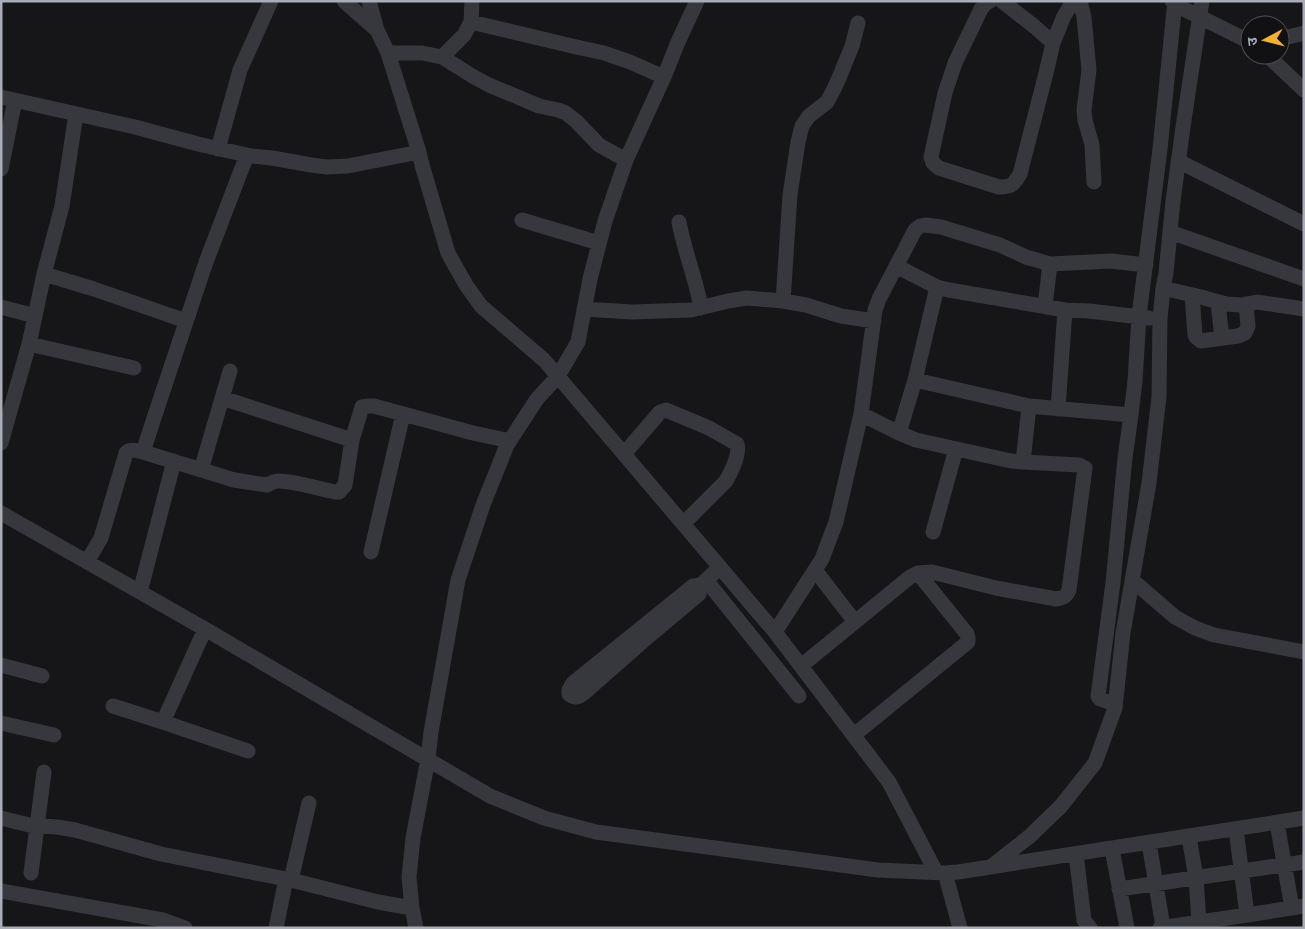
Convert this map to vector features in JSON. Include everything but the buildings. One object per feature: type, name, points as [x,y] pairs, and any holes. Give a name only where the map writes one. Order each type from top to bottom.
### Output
[{"type":"street","points":[[218,148],[240,70],[271,1]]},
{"type":"street","points":[[344,1],[377,30]]},
{"type":"street","points":[[369,1],[377,30],[388,53],[448,253],[466,285],[481,306],[544,360],[802,666],[890,782],[941,872],[960,928]]},
{"type":"street","points":[[442,57],[464,35],[471,22],[472,1]]},
{"type":"street","points":[[416,928],[409,877],[413,838],[458,580],[483,505],[510,441],[538,399],[558,376],[578,342],[599,243],[626,160],[697,1]]},
{"type":"street","points":[[990,1],[981,9],[955,63],[945,93],[931,157],[933,163],[939,168],[999,187],[1009,187],[1020,174],[1053,43],[1064,16],[1073,1]]},
{"type":"street","points":[[1002,1],[1053,43]]},
{"type":"street","points":[[1080,1],[1084,17],[1089,70],[1084,110],[1092,145],[1094,182]]},
{"type":"street","points":[[1185,6],[1240,36]]},
{"type":"street","points":[[1107,702],[1098,696],[1113,583],[1125,458],[1135,381],[1149,318],[1163,288],[1166,274],[1178,161],[1185,6]]},
{"type":"street","points":[[991,867],[1030,836],[1061,806],[1095,763],[1122,633],[1149,483],[1159,397],[1149,318],[1146,265],[1160,150],[1185,6]]},
{"type":"street","points":[[471,22],[604,53],[664,77]]},
{"type":"street","points":[[783,301],[790,195],[802,126],[808,116],[827,102],[833,91],[852,46],[858,23]]},
{"type":"street","points":[[1290,36],[1304,33]]},
{"type":"street","points":[[388,53],[422,53],[442,57],[490,85],[539,106],[566,113],[599,145],[626,160]]},
{"type":"street","points":[[1278,65],[1304,90]]},
{"type":"street","points":[[1,169],[8,98],[247,155],[327,167],[348,166],[419,152]]},
{"type":"street","points":[[1,443],[29,344],[44,274],[62,206],[76,114]]},
{"type":"street","points":[[143,452],[152,420],[206,262],[247,155]]},
{"type":"street","points":[[1178,161],[1304,224]]},
{"type":"street","points":[[522,220],[599,243]]},
{"type":"street","points":[[679,222],[682,241],[698,288],[701,308]]},
{"type":"street","points":[[775,632],[822,559],[836,522],[861,414],[875,310],[915,230],[925,225],[941,227],[1000,245],[1026,257],[1050,264],[1111,261],[1146,265]]},
{"type":"street","points":[[1170,232],[1304,279]]},
{"type":"street","points":[[1045,306],[1050,264]]},
{"type":"street","points":[[896,266],[937,287],[949,290],[1066,310],[1149,318]]},
{"type":"street","points":[[44,274],[186,321]]},
{"type":"street","points":[[899,434],[915,380],[937,287]]},
{"type":"street","points":[[1163,288],[1226,304],[1257,302],[1304,309]]},
{"type":"street","points":[[1192,295],[1195,334],[1201,341],[1238,336],[1245,333],[1248,326],[1246,304]]},
{"type":"street","points":[[584,309],[632,312],[691,310],[747,298],[806,305],[841,316],[874,321]]},
{"type":"street","points":[[1218,302],[1222,338]]},
{"type":"street","points":[[1,307],[35,316]]},
{"type":"street","points":[[1058,409],[1066,310]]},
{"type":"street","points":[[29,344],[134,368]]},
{"type":"street","points":[[201,470],[230,371]]},
{"type":"street","points":[[915,380],[1030,406],[1131,415]]},
{"type":"street","points":[[222,398],[352,440]]},
{"type":"street","points":[[87,562],[101,538],[128,451],[143,452],[234,480],[267,486],[278,481],[339,492],[345,485],[352,440],[362,407],[374,406],[510,441]]},
{"type":"street","points":[[1023,462],[1030,406]]},
{"type":"street","points":[[624,454],[663,410],[709,428],[737,444],[738,450],[726,481],[683,524]]},
{"type":"street","points":[[371,552],[403,414]]},
{"type":"street","points":[[802,666],[910,577],[918,573],[932,572],[996,588],[1056,599],[1066,596],[1069,590],[1085,468],[1079,465],[1011,461],[916,440],[899,434],[861,414]]},
{"type":"street","points":[[933,532],[956,449]]},
{"type":"street","points":[[140,592],[174,461]]},
{"type":"street","points":[[1,513],[205,629],[490,796],[544,818],[596,832],[878,870],[941,872],[991,867],[1304,818]]},
{"type":"street","points":[[703,582],[699,594],[642,641],[581,696],[575,697],[570,694],[569,690],[573,683],[693,586],[703,582],[720,567]]},
{"type":"street","points":[[815,570],[855,622]]},
{"type":"street","points":[[854,735],[968,642],[967,634],[918,573]]},
{"type":"street","points":[[1132,580],[1175,617],[1214,636],[1304,652]]},
{"type":"street","points":[[703,582],[799,696]]},
{"type":"street","points":[[163,722],[205,629]]},
{"type":"street","points":[[1,665],[42,676]]},
{"type":"street","points":[[113,706],[248,751]]},
{"type":"street","points":[[1,723],[54,735]]},
{"type":"street","points":[[31,873],[44,772]]},
{"type":"street","points":[[276,928],[309,803]]},
{"type":"street","points":[[1,818],[29,825],[75,830],[161,854],[288,879],[378,902],[412,908]]},
{"type":"street","points":[[1149,843],[1157,883],[1162,928],[1298,907],[1284,865],[1277,823]]},
{"type":"street","points":[[1236,829],[1247,915]]},
{"type":"street","points":[[1189,837],[1196,878],[1200,922]]},
{"type":"street","points":[[1112,849],[1127,928]]},
{"type":"street","points":[[1076,854],[1084,920],[1090,928]]},
{"type":"street","points":[[1120,890],[1304,862]]},
{"type":"street","points":[[1,891],[163,920],[185,928]]}]
